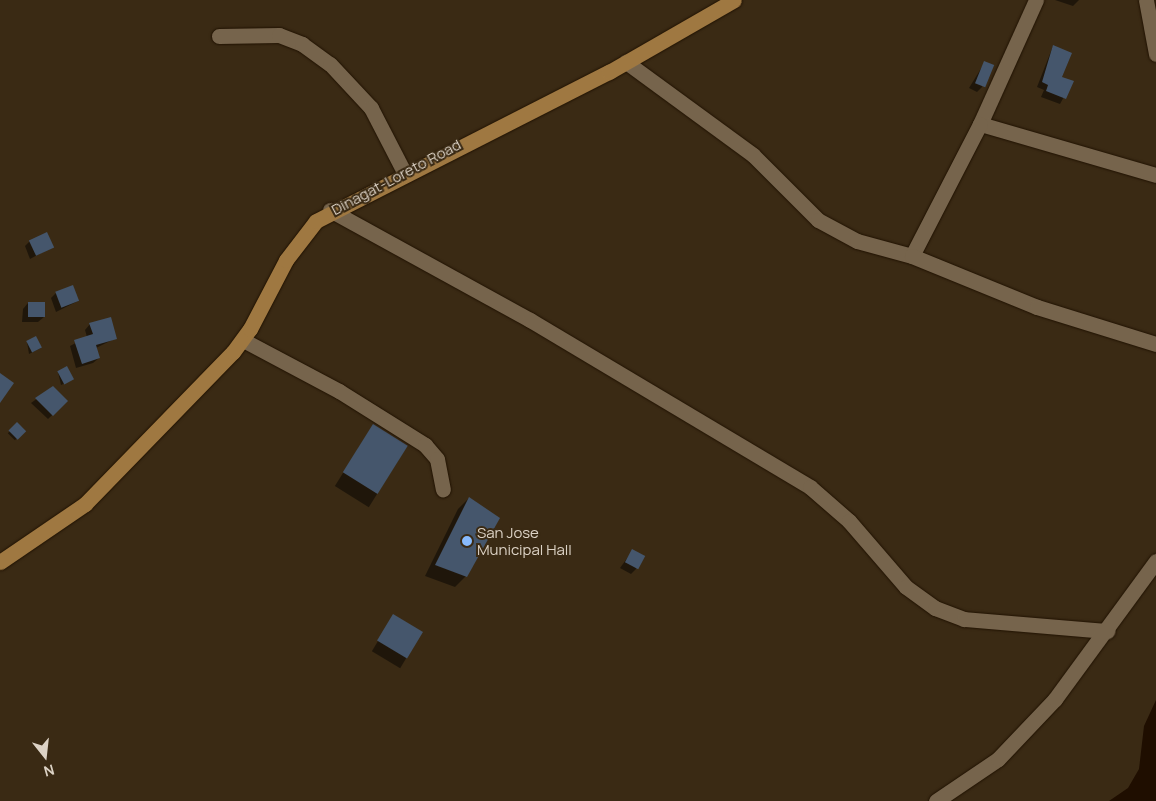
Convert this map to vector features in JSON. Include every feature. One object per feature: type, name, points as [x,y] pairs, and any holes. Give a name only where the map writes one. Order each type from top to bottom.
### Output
[{"type":"main road","name":"Dinagat-Loreto Road","points":[[0,562],[46,535],[85,504],[243,340],[294,249],[330,210],[626,62],[734,0]]},
{"type":"street","points":[[912,256],[980,124],[1036,0]]},
{"type":"street","points":[[1146,0],[1156,54]]},
{"type":"street","points":[[219,36],[279,36],[302,44],[330,64],[371,108],[404,172]]},
{"type":"street","points":[[626,62],[753,155],[818,220],[857,241],[912,256],[1037,307],[1156,344]]},
{"type":"street","points":[[980,124],[1156,175]]},
{"type":"street","points":[[330,210],[530,320],[810,487],[849,521],[906,587],[935,608],[964,619],[1108,631]]},
{"type":"street","points":[[243,340],[339,391],[425,445],[438,459],[443,489]]},
{"type":"street","points":[[936,801],[998,759],[1108,631],[1156,561]]},
{"type":"shaded area","points":[[1156,700],[1156,801],[1109,801],[1128,788],[1139,769],[1144,726]]},
{"type":"building","points":[[1053,45],[1072,53],[1062,77],[1074,81],[1066,99],[1046,91],[1048,85],[1042,82]]},
{"type":"building","points":[[984,61],[994,65],[985,87],[975,83]]},
{"type":"building","points":[[47,232],[54,247],[36,256],[29,240]]},
{"type":"building","points":[[73,285],[79,301],[61,308],[55,292]]},
{"type":"building","points":[[28,302],[45,302],[45,317],[28,317]]},
{"type":"building","points":[[111,317],[117,339],[96,345],[100,358],[82,364],[74,340],[93,334],[89,323]]},
{"type":"building","points":[[36,336],[42,348],[32,353],[26,341]]},
{"type":"building","points":[[67,366],[74,379],[64,384],[57,371]]},
{"type":"building","points":[[0,373],[14,383],[0,403]]},
{"type":"building","points":[[53,386],[68,401],[53,416],[35,398]]},
{"type":"building","points":[[17,422],[26,431],[18,440],[9,430]]},
{"type":"building","points":[[373,424],[408,446],[378,494],[343,472]]},
{"type":"building","name":"San Jose Municipal Hall","points":[[469,497],[500,518],[467,577],[435,565]]},
{"type":"building","points":[[632,549],[645,556],[638,569],[625,562]]},
{"type":"building","points":[[393,614],[423,632],[407,659],[377,641]]},
{"type":"place","name":"San Jose Municipal Hall","points":[[467,541]]}]
